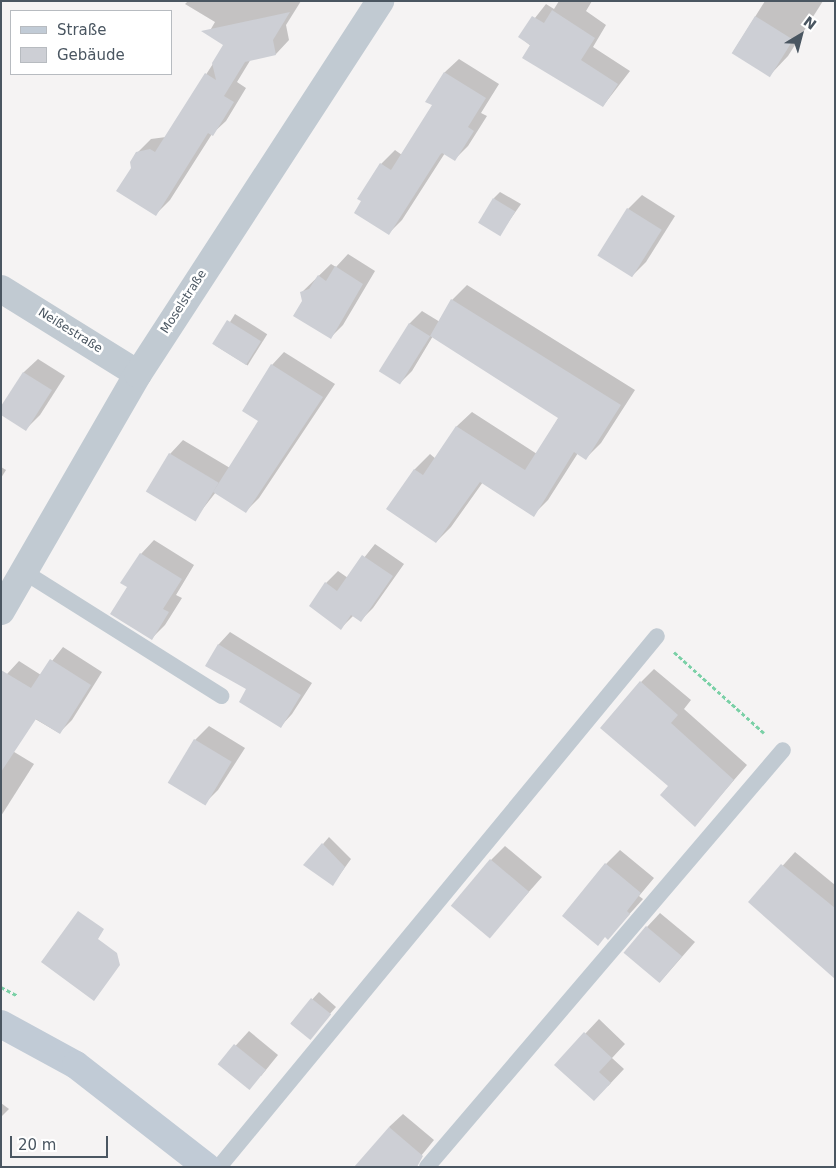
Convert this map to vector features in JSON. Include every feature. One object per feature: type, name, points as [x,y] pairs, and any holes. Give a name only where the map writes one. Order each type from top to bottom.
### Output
[{"type":"street","name":"Moselstraße","points":[[1,611],[26,573],[138,374],[380,1]]},
{"type":"street","name":"Neißestraße","points":[[1,289],[138,374]]},
{"type":"street","points":[[1,1024],[76,1065],[207,1167]]},
{"type":"lane","points":[[26,573],[221,696]]},
{"type":"lane","points":[[219,1167],[657,636]]},
{"type":"lane","points":[[427,1167],[783,750]]},
{"type":"path","points":[[657,636],[783,750]]},
{"type":"building","points":[[552,10],[595,38],[581,60],[618,84],[603,107],[522,58],[530,45],[518,37],[532,16],[544,23]]},
{"type":"building","points":[[290,12],[273,40],[276,55],[245,62],[224,96],[234,102],[213,136],[208,133],[156,216],[116,191],[131,168],[130,162],[136,152],[150,149],[155,152],[205,73],[216,80],[212,63],[223,45],[201,31]]},
{"type":"building","points":[[755,16],[793,40],[770,77],[732,53]]},
{"type":"building","points":[[444,72],[486,98],[468,127],[474,131],[455,161],[442,153],[440,155],[389,235],[354,213],[361,201],[357,199],[380,163],[391,170],[432,105],[425,102]]},
{"type":"building","points":[[493,198],[515,211],[500,236],[478,223]]},
{"type":"building","points":[[627,208],[662,230],[632,277],[597,255]]},
{"type":"building","points":[[335,266],[363,284],[331,339],[293,316],[302,301],[300,292],[309,289],[318,275],[326,281]]},
{"type":"building","points":[[451,299],[621,405],[586,460],[574,452],[534,517],[480,482],[436,543],[386,509],[414,469],[423,475],[456,426],[525,470],[558,418],[430,336]]},
{"type":"building","points":[[227,320],[261,341],[246,365],[212,344]]},
{"type":"building","points":[[409,323],[430,336],[400,385],[379,371]]},
{"type":"building","points":[[271,364],[323,397],[246,513],[213,492],[258,421],[242,411]]},
{"type":"building","points":[[23,372],[52,390],[26,431],[1,415],[1,406]]},
{"type":"building","points":[[169,453],[219,483],[196,521],[146,492]]},
{"type":"building","points":[[140,553],[182,579],[163,609],[169,612],[152,640],[110,614],[127,587],[120,583]]},
{"type":"building","points":[[362,555],[393,576],[361,622],[351,615],[341,630],[309,606],[325,582],[337,591]]},
{"type":"building","points":[[218,644],[301,695],[281,728],[239,702],[246,689],[205,666]]},
{"type":"building","points":[[50,659],[91,685],[60,734],[36,719],[1,772],[1,670],[31,688]]},
{"type":"building","points":[[640,681],[678,715],[671,723],[734,780],[695,827],[660,795],[668,786],[600,728]]},
{"type":"building","points":[[194,739],[232,762],[205,805],[168,783]]},
{"type":"building","points":[[322,843],[345,867],[333,886],[303,865]]},
{"type":"building","points":[[490,859],[529,892],[490,939],[451,906]]},
{"type":"building","points":[[605,863],[641,893],[627,911],[630,914],[608,940],[605,937],[598,946],[562,916]]},
{"type":"building","points":[[781,864],[835,908],[835,979],[748,902]]},
{"type":"building","points":[[78,911],[104,929],[98,939],[117,953],[120,965],[94,1001],[41,962]]},
{"type":"building","points":[[646,926],[682,956],[660,983],[624,953]]},
{"type":"building","points":[[311,998],[331,1014],[310,1040],[290,1024]]},
{"type":"building","points":[[584,1032],[612,1058],[599,1072],[611,1083],[594,1101],[554,1065]]},
{"type":"building","points":[[234,1044],[266,1070],[250,1090],[218,1064]]},
{"type":"building","points":[[389,1127],[423,1156],[417,1167],[354,1167]]}]
